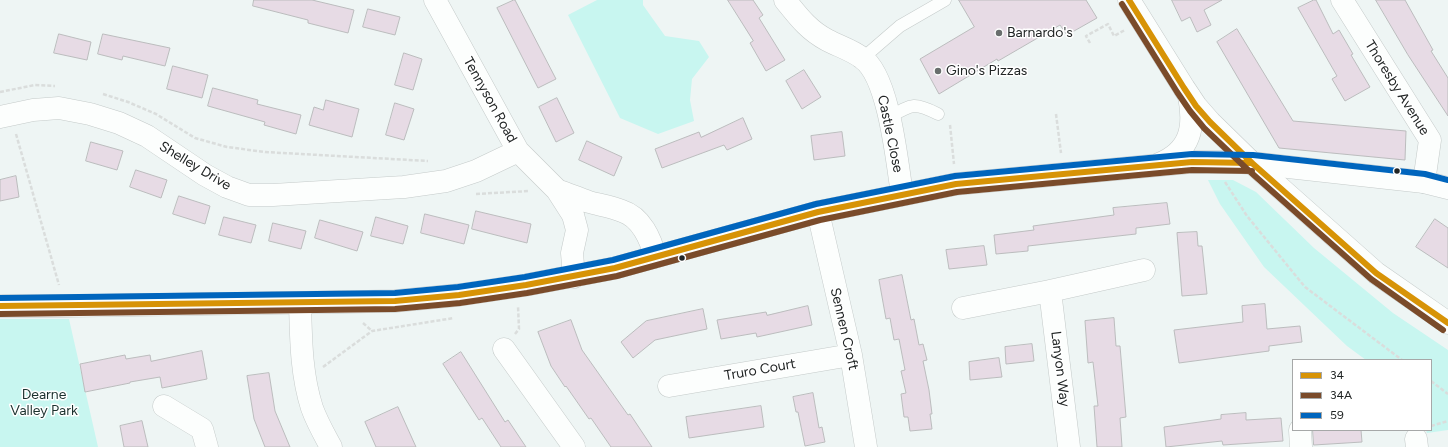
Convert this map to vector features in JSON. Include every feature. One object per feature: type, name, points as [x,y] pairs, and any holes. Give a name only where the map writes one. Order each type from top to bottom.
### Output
[{"type":"street","name":"Tennyson Road","points":[[435,0],[518,151],[557,190],[573,215],[577,230],[572,253],[574,277]]},
{"type":"street","name":"Castle Close","points":[[785,0],[803,23],[825,39],[863,58],[874,72],[884,95],[890,117],[902,194]]},
{"type":"street","points":[[1129,0],[1189,96],[1210,122],[1252,164],[1376,273],[1448,323]]},
{"type":"street","name":"Thoresby Avenue","points":[[1342,0],[1430,140],[1424,182]]},
{"type":"street","points":[[1156,165],[1170,160],[1186,143],[1192,123],[1192,111],[1189,96]]},
{"type":"street","name":"Shelley Drive","points":[[5,116],[33,110],[59,108],[90,114],[119,123],[147,136],[227,188],[249,195],[404,188],[446,181],[476,171],[518,151]]},
{"type":"street","points":[[0,306],[300,303],[395,300],[459,295],[574,277],[615,268],[818,212],[902,194],[956,184],[1156,165],[1212,162],[1252,164],[1424,182],[1448,188]]},
{"type":"street","name":"Tennyson Road","points":[[557,190],[623,211],[635,219],[644,230],[652,245],[655,257]]},
{"type":"street","name":"Sennen Croft","points":[[818,212],[851,355],[866,447]]},
{"type":"street","points":[[963,308],[1050,291],[1144,270]]},
{"type":"street","name":"Lanyon Way","points":[[1050,291],[1069,447]]},
{"type":"street","points":[[300,303],[302,352],[306,380],[312,407],[321,429],[331,447]]},
{"type":"street","points":[[504,349],[574,447]]},
{"type":"street","name":"Truro Court","points":[[669,386],[851,355]]},
{"type":"street","points":[[164,406],[202,429],[207,447]]},
{"type":"street","points":[[1300,431],[1301,447]]},
{"type":"lane","points":[[863,58],[900,26],[945,0]]},
{"type":"lane","points":[[890,117],[914,106],[923,107],[944,116]]},
{"type":"path","points":[[1090,43],[1086,36],[1108,24]]},
{"type":"path","points":[[0,92],[36,85],[57,86]]},
{"type":"path","name":"Shelley Drive","points":[[102,94],[128,102],[156,114],[195,138],[227,147],[265,152],[435,162]]},
{"type":"path","points":[[1056,114],[1063,174]]},
{"type":"path","points":[[5,116],[65,306]]},
{"type":"path","points":[[944,116],[956,184]]},
{"type":"path","points":[[1212,162],[1247,216],[1305,287],[1401,359]]},
{"type":"path","points":[[1432,382],[1448,394]]},
{"type":"path","points":[[1421,438],[1448,421]]},
{"type":"green space","points":[[597,0],[643,0],[643,5],[665,36],[699,41],[709,57],[692,79],[690,100],[694,121],[658,134],[620,118],[568,15]]},
{"type":"green space","points":[[1208,180],[1233,180],[1256,192],[1314,248],[1393,313],[1448,350],[1448,430],[1427,433],[1426,431],[1432,431],[1432,359],[1365,359],[1347,346],[1264,267],[1220,204]]},
{"type":"green space","name":"Dearne Valley Park","points":[[0,319],[69,319],[98,447],[0,447]]},
{"type":"building","points":[[254,0],[312,0],[354,10],[348,33],[308,23],[308,20],[253,6]]},
{"type":"building","points":[[514,0],[556,79],[538,88],[497,8]]},
{"type":"building","points":[[728,0],[753,0],[763,15],[759,18],[785,60],[766,71],[750,43],[753,41]]},
{"type":"building","points":[[959,0],[1086,0],[1097,18],[1067,35],[1060,25],[998,61],[997,59],[939,94],[920,59],[974,27]]},
{"type":"building","points":[[1172,0],[1222,0],[1204,10],[1211,25],[1197,32],[1190,17],[1182,21]]},
{"type":"building","points":[[1316,0],[1333,34],[1339,30],[1353,54],[1351,55],[1370,87],[1345,101],[1332,79],[1337,76],[1298,8]]},
{"type":"building","points":[[1376,0],[1405,0],[1433,50],[1431,51],[1448,78],[1448,116],[1408,55]]},
{"type":"building","points":[[368,9],[400,17],[395,35],[363,27]]},
{"type":"building","points":[[1237,29],[1293,121],[1406,131],[1405,160],[1279,148],[1217,42]]},
{"type":"building","points":[[59,34],[91,42],[87,60],[54,53]]},
{"type":"building","points":[[103,34],[170,48],[165,66],[123,56],[122,60],[98,54]]},
{"type":"building","points":[[404,53],[422,59],[413,90],[395,85]]},
{"type":"building","points":[[173,66],[208,75],[202,98],[167,89]]},
{"type":"building","points":[[804,70],[821,97],[802,109],[786,81]]},
{"type":"building","points":[[213,88],[258,100],[257,104],[301,115],[296,134],[264,125],[265,122],[208,106]]},
{"type":"building","points":[[557,98],[574,133],[556,142],[539,107]]},
{"type":"building","points":[[326,100],[359,109],[352,137],[309,125],[314,107],[323,110]]},
{"type":"building","points":[[395,103],[414,109],[404,140],[386,135]]},
{"type":"building","points":[[743,118],[752,139],[727,150],[724,145],[662,168],[655,149],[699,132],[701,137]]},
{"type":"building","points":[[842,132],[845,156],[814,160],[811,136]]},
{"type":"building","points":[[587,141],[622,157],[614,176],[579,160]]},
{"type":"building","points":[[91,142],[123,151],[117,170],[86,161]]},
{"type":"building","points":[[136,170],[167,180],[161,198],[130,187]]},
{"type":"building","points":[[16,176],[19,197],[0,201],[0,180]]},
{"type":"building","points":[[179,196],[210,206],[205,224],[173,214]]},
{"type":"building","points":[[1167,203],[1170,224],[1136,228],[1136,234],[1028,246],[1028,251],[996,254],[994,235],[1034,230],[1033,226],[1114,215],[1113,208]]},
{"type":"building","points":[[476,211],[531,224],[527,243],[472,229]]},
{"type":"building","points":[[425,214],[469,225],[464,244],[421,233]]},
{"type":"building","points":[[224,217],[256,225],[251,243],[219,235]]},
{"type":"building","points":[[376,217],[408,226],[403,244],[371,236]]},
{"type":"building","points":[[1435,219],[1448,228],[1448,268],[1416,247]]},
{"type":"building","points":[[320,220],[363,232],[357,251],[315,238]]},
{"type":"building","points":[[273,223],[306,231],[301,249],[269,241]]},
{"type":"building","points":[[1197,232],[1198,246],[1202,246],[1207,294],[1182,296],[1177,233]]},
{"type":"building","points":[[984,246],[987,265],[949,269],[946,250]]},
{"type":"building","points":[[902,275],[911,320],[914,319],[919,345],[923,344],[927,360],[923,361],[929,390],[932,429],[910,431],[908,417],[904,417],[901,394],[906,393],[901,371],[905,370],[899,339],[894,340],[890,318],[886,319],[879,280]]},
{"type":"building","points":[[1265,304],[1267,329],[1300,326],[1302,342],[1269,346],[1269,351],[1179,363],[1174,330],[1243,322],[1242,306]]},
{"type":"building","points":[[808,306],[812,325],[757,337],[756,333],[721,339],[717,320],[766,312],[767,315]]},
{"type":"building","points":[[703,309],[707,329],[655,340],[633,358],[621,342],[646,321]]},
{"type":"building","points":[[1114,318],[1116,346],[1120,346],[1126,417],[1120,418],[1122,447],[1097,447],[1094,406],[1098,406],[1093,362],[1088,363],[1085,321]]},
{"type":"building","points":[[571,320],[582,350],[628,415],[630,414],[652,447],[611,447],[591,418],[589,419],[566,386],[565,387],[551,366],[538,332]]},
{"type":"building","points":[[1032,344],[1034,361],[1006,364],[1005,347]]},
{"type":"building","points":[[202,351],[207,379],[162,388],[160,377],[85,392],[80,364],[125,355],[126,359],[150,355],[151,361]]},
{"type":"building","points":[[461,352],[505,422],[508,420],[526,447],[501,447],[482,418],[479,420],[443,364]]},
{"type":"building","points":[[999,358],[1002,377],[970,380],[969,362]]},
{"type":"building","points":[[269,373],[275,411],[290,447],[265,447],[254,419],[247,376]]},
{"type":"building","points":[[813,393],[819,428],[822,427],[825,442],[805,446],[798,412],[796,412],[793,397]]},
{"type":"building","points":[[761,406],[764,427],[689,438],[686,417]]},
{"type":"building","points":[[398,407],[416,447],[376,447],[365,422]]},
{"type":"building","points":[[1246,413],[1246,420],[1281,418],[1283,441],[1223,445],[1222,441],[1166,447],[1164,427],[1221,419],[1221,415]]},
{"type":"building","points":[[142,421],[148,447],[124,447],[120,426]]},
{"type":"building","points":[[1313,431],[1361,431],[1362,442],[1314,445]]},
{"type":"transit line","name":"34","points":[[1129,0],[1184,88],[1196,106],[1210,122],[1252,163],[1376,273],[1448,323]]},
{"type":"transit line","name":"34A","points":[[1122,4],[1177,92],[1204,128],[1247,169],[1371,279],[1443,330]]},
{"type":"transit line","name":"59","points":[[0,298],[395,293],[458,287],[525,277],[613,260],[816,204],[955,176],[1192,154],[1253,155],[1425,174],[1448,180]]},
{"type":"transit line","name":"34","points":[[0,306],[395,301],[459,295],[526,285],[615,268],[818,212],[956,184],[1192,162],[1252,163]]},
{"type":"transit line","name":"34A","points":[[0,314],[395,309],[460,303],[527,293],[617,276],[820,220],[957,192],[1192,170],[1252,171]]},
{"type":"place","name":"Barnardo's","points":[[999,33]]},
{"type":"place","name":"Gino's Pizzas","points":[[938,71]]}]
